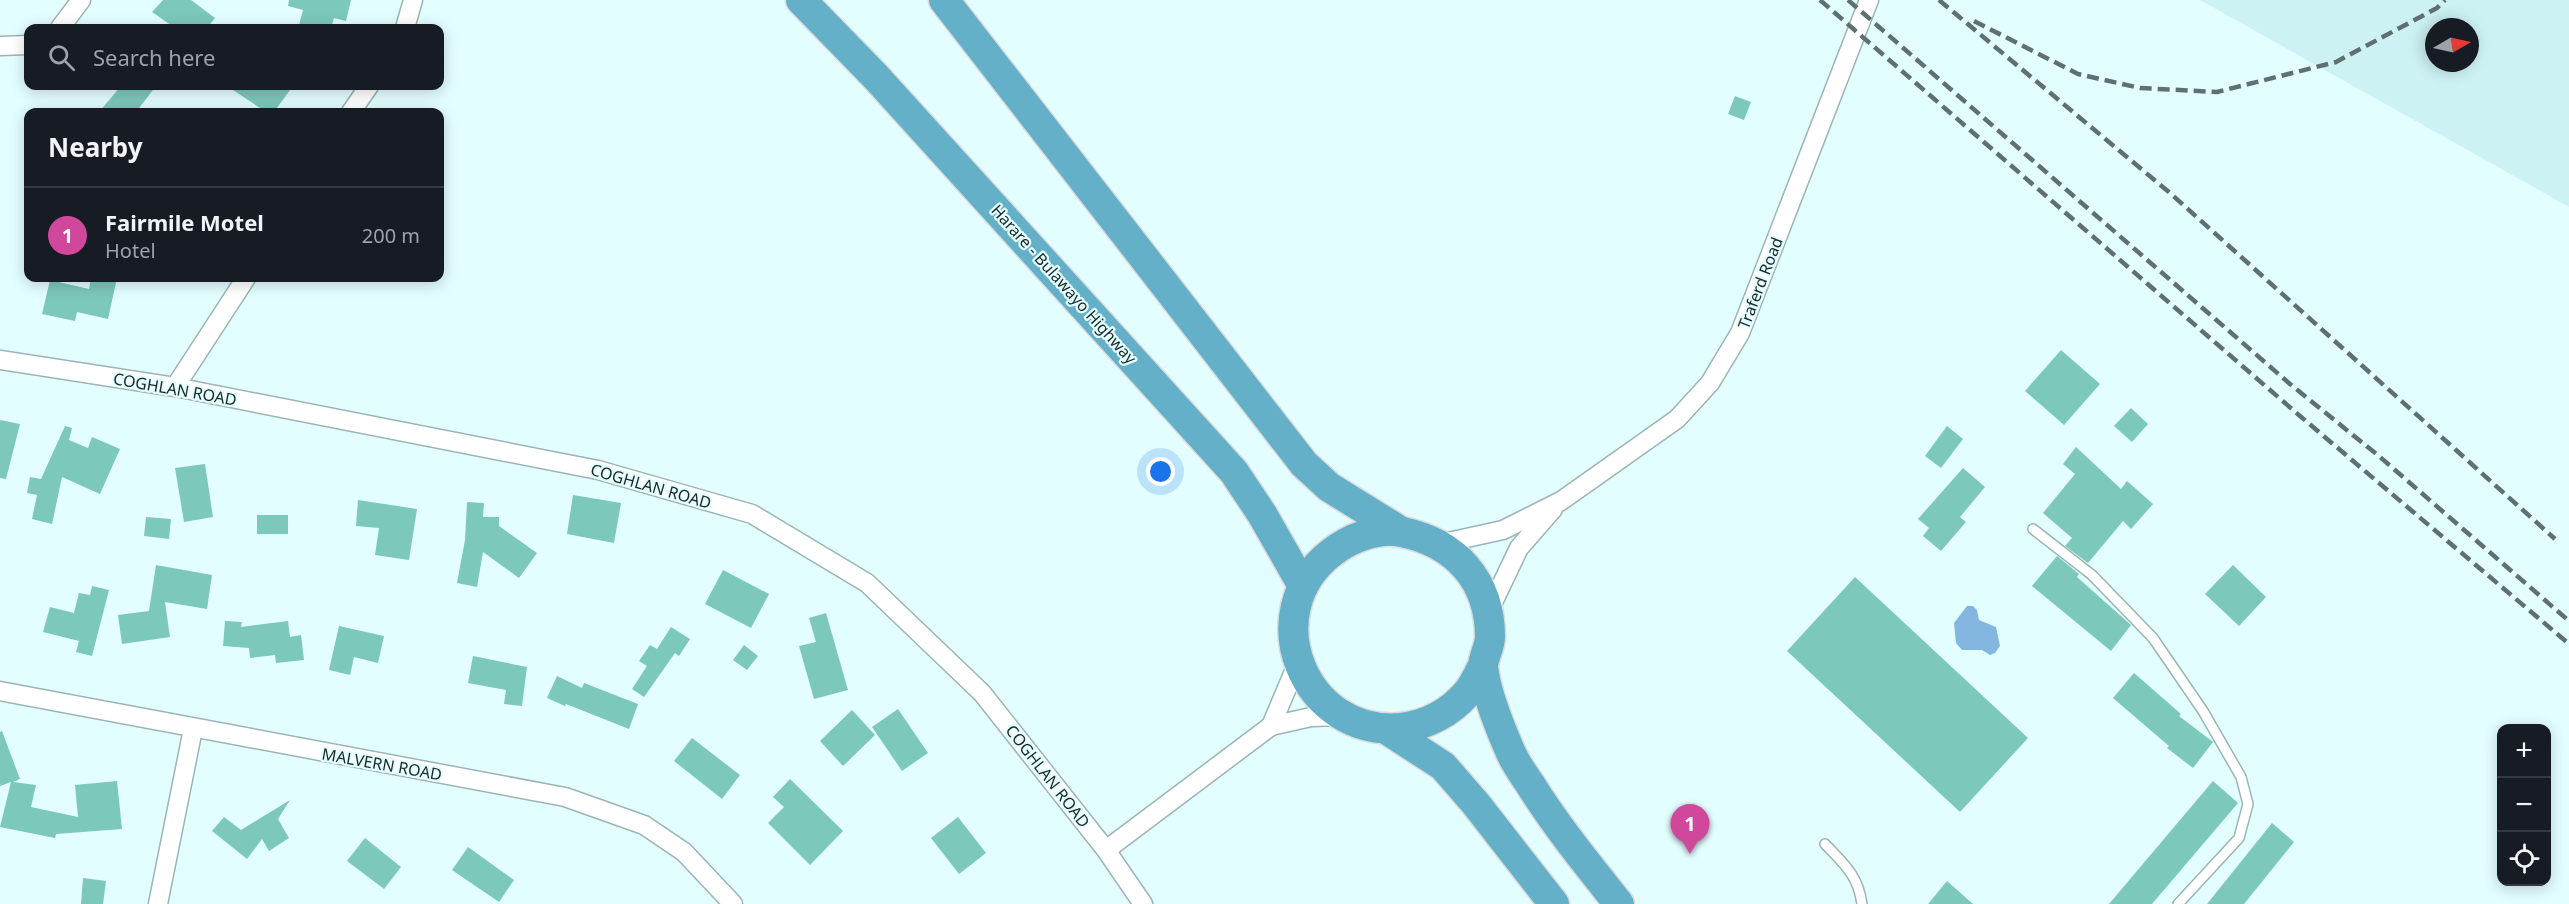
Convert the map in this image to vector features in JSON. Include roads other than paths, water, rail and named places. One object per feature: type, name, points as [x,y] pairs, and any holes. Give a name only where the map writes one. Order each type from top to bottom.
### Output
[{"type":"highway","name":"Harare - Bulawayo Highway","points":[[801,0],[876,77],[1234,472],[1268,524],[1302,586]]},
{"type":"highway","points":[[944,0],[1304,464],[1329,487],[1400,531],[1439,544],[1462,561],[1479,585],[1488,613],[1490,639],[1483,666],[1468,693],[1444,713],[1417,726],[1386,729],[1363,725],[1342,716],[1323,702],[1308,683],[1298,662],[1293,637],[1294,611],[1302,586],[1320,562],[1343,543],[1371,533],[1400,531]]},
{"type":"highway","points":[[1483,666],[1496,716],[1512,756],[1543,805],[1619,904]]},
{"type":"highway","points":[[1386,729],[1443,766],[1476,804],[1554,904]]},
{"type":"street","points":[[63,24],[81,0]]},
{"type":"street","points":[[406,24],[413,0]]},
{"type":"street","name":"Traferd Road","points":[[1439,544],[1503,530],[1561,501],[1677,419],[1710,383],[1740,333],[1869,0]]},
{"type":"street","points":[[0,46],[24,45]]},
{"type":"street","points":[[354,108],[366,90]]},
{"type":"street","points":[[175,387],[243,282]]},
{"type":"street","name":"COGHLAN ROAD","points":[[0,360],[175,387],[598,470],[752,514],[867,583],[982,693],[1106,850],[1143,904]]},
{"type":"street","name":"Traferd Road","points":[[1488,613],[1519,548],[1561,501]]},
{"type":"street","points":[[1271,726],[1298,662]]},
{"type":"street","name":"MALVERN ROAD","points":[[0,691],[565,797],[644,825],[684,852],[733,904]]},
{"type":"street","points":[[1106,850],[1271,726],[1311,717],[1342,716]]},
{"type":"street","points":[[158,904],[193,729]]},
{"type":"lane","points":[[2033,529],[2092,575],[2153,638],[2203,711],[2241,777],[2248,804],[2239,838],[2178,904]]},
{"type":"lane","points":[[1825,844],[1854,877],[1863,904]]},
{"type":"water","points":[[1967,606],[1973,606],[1977,610],[1979,620],[1996,627],[2000,646],[1995,653],[1990,655],[1982,650],[1962,650],[1956,643],[1954,623]]},
{"type":"railway","points":[[1820,0],[2300,416],[2569,644]]},
{"type":"railway","points":[[1848,0],[2290,384],[2380,457],[2569,621]]},
{"type":"railway","points":[[1939,0],[2170,193],[2555,539]]},
{"type":"railway","points":[[1974,21],[2078,74],[2140,88],[2217,92],[2336,62],[2437,8],[2445,0]]},
{"type":"place","name":"Fairmile Motel","points":[[1690,854]]}]
